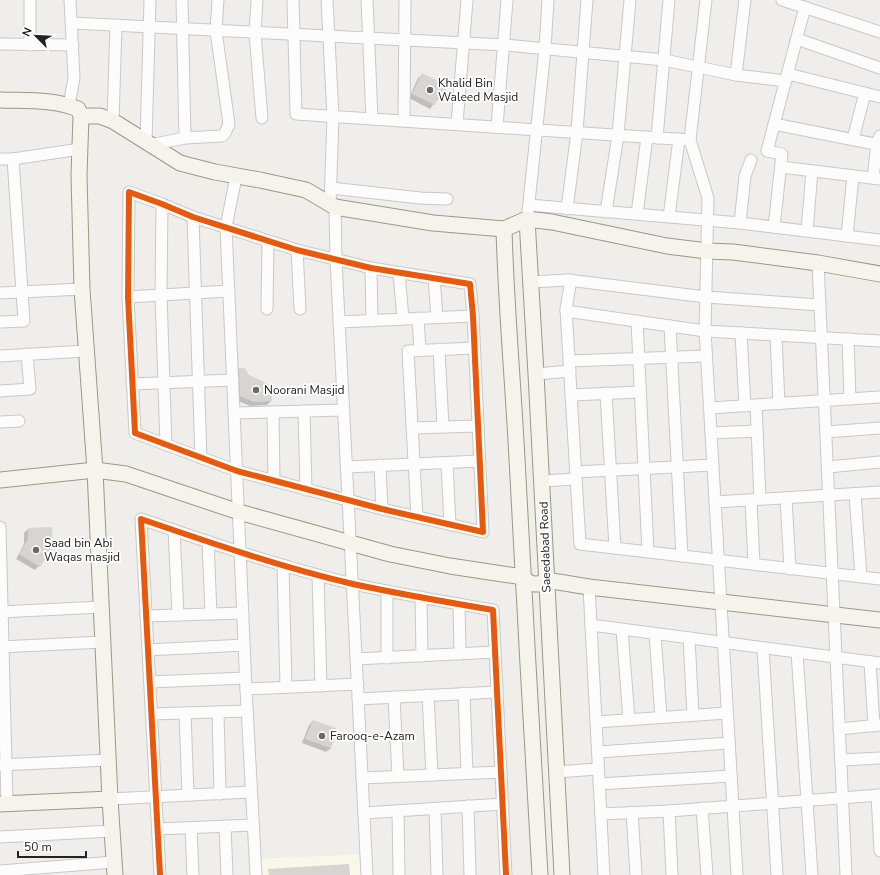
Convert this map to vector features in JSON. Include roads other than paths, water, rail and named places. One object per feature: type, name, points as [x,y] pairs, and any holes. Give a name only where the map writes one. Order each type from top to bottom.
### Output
[{"type":"street","points":[[30,0],[30,45]]},
{"type":"street","points":[[69,105],[74,78],[70,0]]},
{"type":"street","points":[[148,144],[150,0]]},
{"type":"street","points":[[182,0],[186,138]]},
{"type":"street","points":[[148,144],[186,138],[222,136],[226,133],[229,124],[216,30],[218,0]]},
{"type":"street","points":[[257,0],[255,33],[262,118]]},
{"type":"street","points":[[293,0],[296,114],[690,140]]},
{"type":"street","points":[[327,0],[333,116],[331,188],[347,467],[367,875]]},
{"type":"street","points":[[367,0],[372,119]]},
{"type":"street","points":[[404,121],[405,0]]},
{"type":"street","points":[[457,124],[467,0]]},
{"type":"street","points":[[497,127],[507,0]]},
{"type":"street","points":[[528,212],[545,49],[548,0]]},
{"type":"street","points":[[567,209],[577,132],[587,0]]},
{"type":"street","points":[[606,212],[618,135],[630,0]]},
{"type":"street","points":[[637,214],[652,137],[664,60],[669,0]]},
{"type":"street","points":[[706,0],[690,140],[708,198],[705,331],[706,356],[737,875]]},
{"type":"street","points":[[736,76],[745,0]]},
{"type":"street","points":[[782,0],[880,32]]},
{"type":"street","points":[[774,227],[782,154],[767,151],[805,7]]},
{"type":"street","points":[[72,23],[503,45],[583,52],[664,60],[736,76],[787,78],[865,93],[880,98]]},
{"type":"street","points":[[113,121],[116,26]]},
{"type":"street","points":[[797,39],[880,68]]},
{"type":"street","points":[[0,44],[73,45]]},
{"type":"street","points":[[853,139],[865,93]]},
{"type":"street","points":[[0,100],[51,102],[69,105],[78,109],[82,116],[79,175],[82,289],[95,470],[108,760],[115,869],[3,872]]},
{"type":"street","points":[[82,116],[100,116],[113,121],[180,163],[215,172],[306,190],[332,206],[433,223],[504,228],[528,212],[567,209],[740,223],[880,240]]},
{"type":"street","points":[[774,124],[853,139],[879,142],[877,178],[781,167]]},
{"type":"street","points":[[669,217],[679,139]]},
{"type":"street","points":[[0,159],[13,159],[80,149]]},
{"type":"street","points":[[0,322],[24,321],[13,159]]},
{"type":"street","points":[[740,223],[745,176],[751,160]]},
{"type":"street","points":[[807,231],[812,171]]},
{"type":"street","points":[[236,176],[226,227],[245,683],[256,875]]},
{"type":"street","points":[[847,236],[853,176]]},
{"type":"street","points":[[331,188],[448,200]]},
{"type":"street","points":[[129,192],[193,217],[226,227],[297,250],[336,260],[371,268],[470,284],[473,316],[483,532],[382,509],[237,471],[135,434],[128,296],[129,192]]},
{"type":"street","points":[[162,204],[161,295],[166,445]]},
{"type":"street","points":[[528,212],[552,222],[667,246],[707,251],[733,252],[818,263],[880,274]]},
{"type":"street","name":"Saeedabad Road","points":[[528,212],[562,875]]},
{"type":"street","points":[[193,217],[201,458]]},
{"type":"street","name":"Saeedabad Road","points":[[504,228],[505,270],[540,875]]},
{"type":"street","points":[[267,309],[268,241]]},
{"type":"street","points":[[297,250],[300,309]]},
{"type":"street","points":[[818,263],[846,875]]},
{"type":"street","points":[[371,268],[372,321]]},
{"type":"street","points":[[399,273],[403,319]]},
{"type":"street","points":[[434,278],[437,317]]},
{"type":"street","points":[[531,282],[571,280],[706,297],[820,305]]},
{"type":"street","points":[[571,280],[566,311],[580,544],[880,579]]},
{"type":"street","points":[[0,293],[82,289]]},
{"type":"street","points":[[128,296],[228,292]]},
{"type":"street","points":[[566,311],[705,331],[880,342]]},
{"type":"street","points":[[339,322],[473,316]]},
{"type":"street","points":[[418,318],[420,350]]},
{"type":"street","points":[[637,321],[648,552]]},
{"type":"street","points":[[670,326],[682,556]]},
{"type":"street","points":[[741,333],[750,406],[756,431],[754,564]]},
{"type":"street","points":[[776,335],[779,404]]},
{"type":"street","points":[[848,339],[850,399]]},
{"type":"street","points":[[417,517],[408,351],[474,348]]},
{"type":"street","points":[[439,350],[443,427]]},
{"type":"street","points":[[0,356],[86,351]]},
{"type":"street","points":[[0,391],[30,389],[27,354]]},
{"type":"street","points":[[536,374],[570,366],[638,358],[706,356]]},
{"type":"street","points":[[132,384],[233,380]]},
{"type":"street","points":[[571,395],[640,392]]},
{"type":"street","points":[[606,393],[615,548]]},
{"type":"street","points":[[709,408],[880,397]]},
{"type":"street","points":[[234,413],[344,410]]},
{"type":"street","points":[[304,411],[306,490]]},
{"type":"street","points":[[273,412],[274,481]]},
{"type":"street","points":[[0,422],[19,421]]},
{"type":"street","points":[[412,428],[478,426]]},
{"type":"street","points":[[826,432],[880,428]]},
{"type":"street","points":[[711,433],[756,431]]},
{"type":"street","points":[[347,467],[480,461]]},
{"type":"street","points":[[828,467],[880,462]]},
{"type":"street","points":[[447,463],[450,525]]},
{"type":"street","points":[[542,481],[611,470],[713,464]]},
{"type":"street","points":[[380,465],[382,509]]},
{"type":"street","points":[[0,480],[95,470],[126,474],[239,512],[350,544],[398,556],[523,577],[528,582],[534,584],[539,584],[546,580],[589,587],[880,620]]},
{"type":"street","points":[[715,502],[880,492]]},
{"type":"street","points":[[855,494],[861,577]]},
{"type":"street","points":[[786,498],[790,568]]},
{"type":"street","points":[[160,875],[141,519],[240,553],[318,575],[387,591],[493,610],[506,875]]},
{"type":"street","points":[[0,528],[4,804],[251,792]]},
{"type":"street","points":[[174,530],[178,615]]},
{"type":"street","points":[[208,542],[211,614]]},
{"type":"street","points":[[283,565],[286,687]]},
{"type":"street","points":[[318,575],[321,686]]},
{"type":"street","points":[[589,587],[604,875]]},
{"type":"street","points":[[387,591],[387,658]]},
{"type":"street","points":[[421,597],[422,656]]},
{"type":"street","points":[[459,604],[460,654]]},
{"type":"street","points":[[1,612],[101,607]]},
{"type":"street","points":[[146,616],[243,613]]},
{"type":"street","points":[[591,625],[875,662],[877,726],[839,729]]},
{"type":"street","points":[[622,630],[629,719]]},
{"type":"street","points":[[655,634],[661,717]]},
{"type":"street","points":[[690,638],[693,715]]},
{"type":"street","points":[[2,647],[103,642]]},
{"type":"street","points":[[148,650],[244,645]]},
{"type":"street","points":[[763,648],[777,875]]},
{"type":"street","points":[[356,659],[495,652]]},
{"type":"street","points":[[797,652],[812,875]]},
{"type":"street","points":[[150,682],[245,683],[286,687],[358,684]]},
{"type":"street","points":[[358,699],[497,692]]},
{"type":"street","points":[[464,693],[467,773]]},
{"type":"street","points":[[428,695],[432,775]]},
{"type":"street","points":[[394,697],[398,776]]},
{"type":"street","points":[[152,714],[247,711]]},
{"type":"street","points":[[218,712],[220,794]]},
{"type":"street","points":[[185,713],[188,795]]},
{"type":"street","points":[[596,722],[727,713]]},
{"type":"street","points":[[598,752],[729,743]]},
{"type":"street","points":[[841,760],[880,758]]},
{"type":"street","points":[[3,765],[108,760]]},
{"type":"street","points":[[556,772],[598,769]]},
{"type":"street","points":[[362,778],[501,772]]},
{"type":"street","points":[[599,784],[731,776]]},
{"type":"street","points":[[601,814],[669,811],[878,795],[880,851]]},
{"type":"street","points":[[364,813],[503,804]]},
{"type":"street","points":[[468,806],[470,875]]},
{"type":"street","points":[[435,808],[437,875]]},
{"type":"street","points":[[702,808],[707,875]]},
{"type":"street","points":[[398,811],[399,875]]},
{"type":"street","points":[[669,811],[672,875]]},
{"type":"street","points":[[632,812],[636,875]]},
{"type":"street","points":[[158,829],[253,825]]},
{"type":"street","points":[[225,826],[227,875]]},
{"type":"street","points":[[191,828],[193,875]]},
{"type":"street","points":[[0,837],[112,831]]},
{"type":"place","name":"Khalid Bin Waleed Masjid","points":[[430,90]]},
{"type":"place","name":"Noorani Masjid","points":[[256,390]]},
{"type":"place","name":"Saad bin Abi Waqas masjid","points":[[36,550]]},
{"type":"place","name":"Farooq-e-Azam","points":[[322,736]]}]
